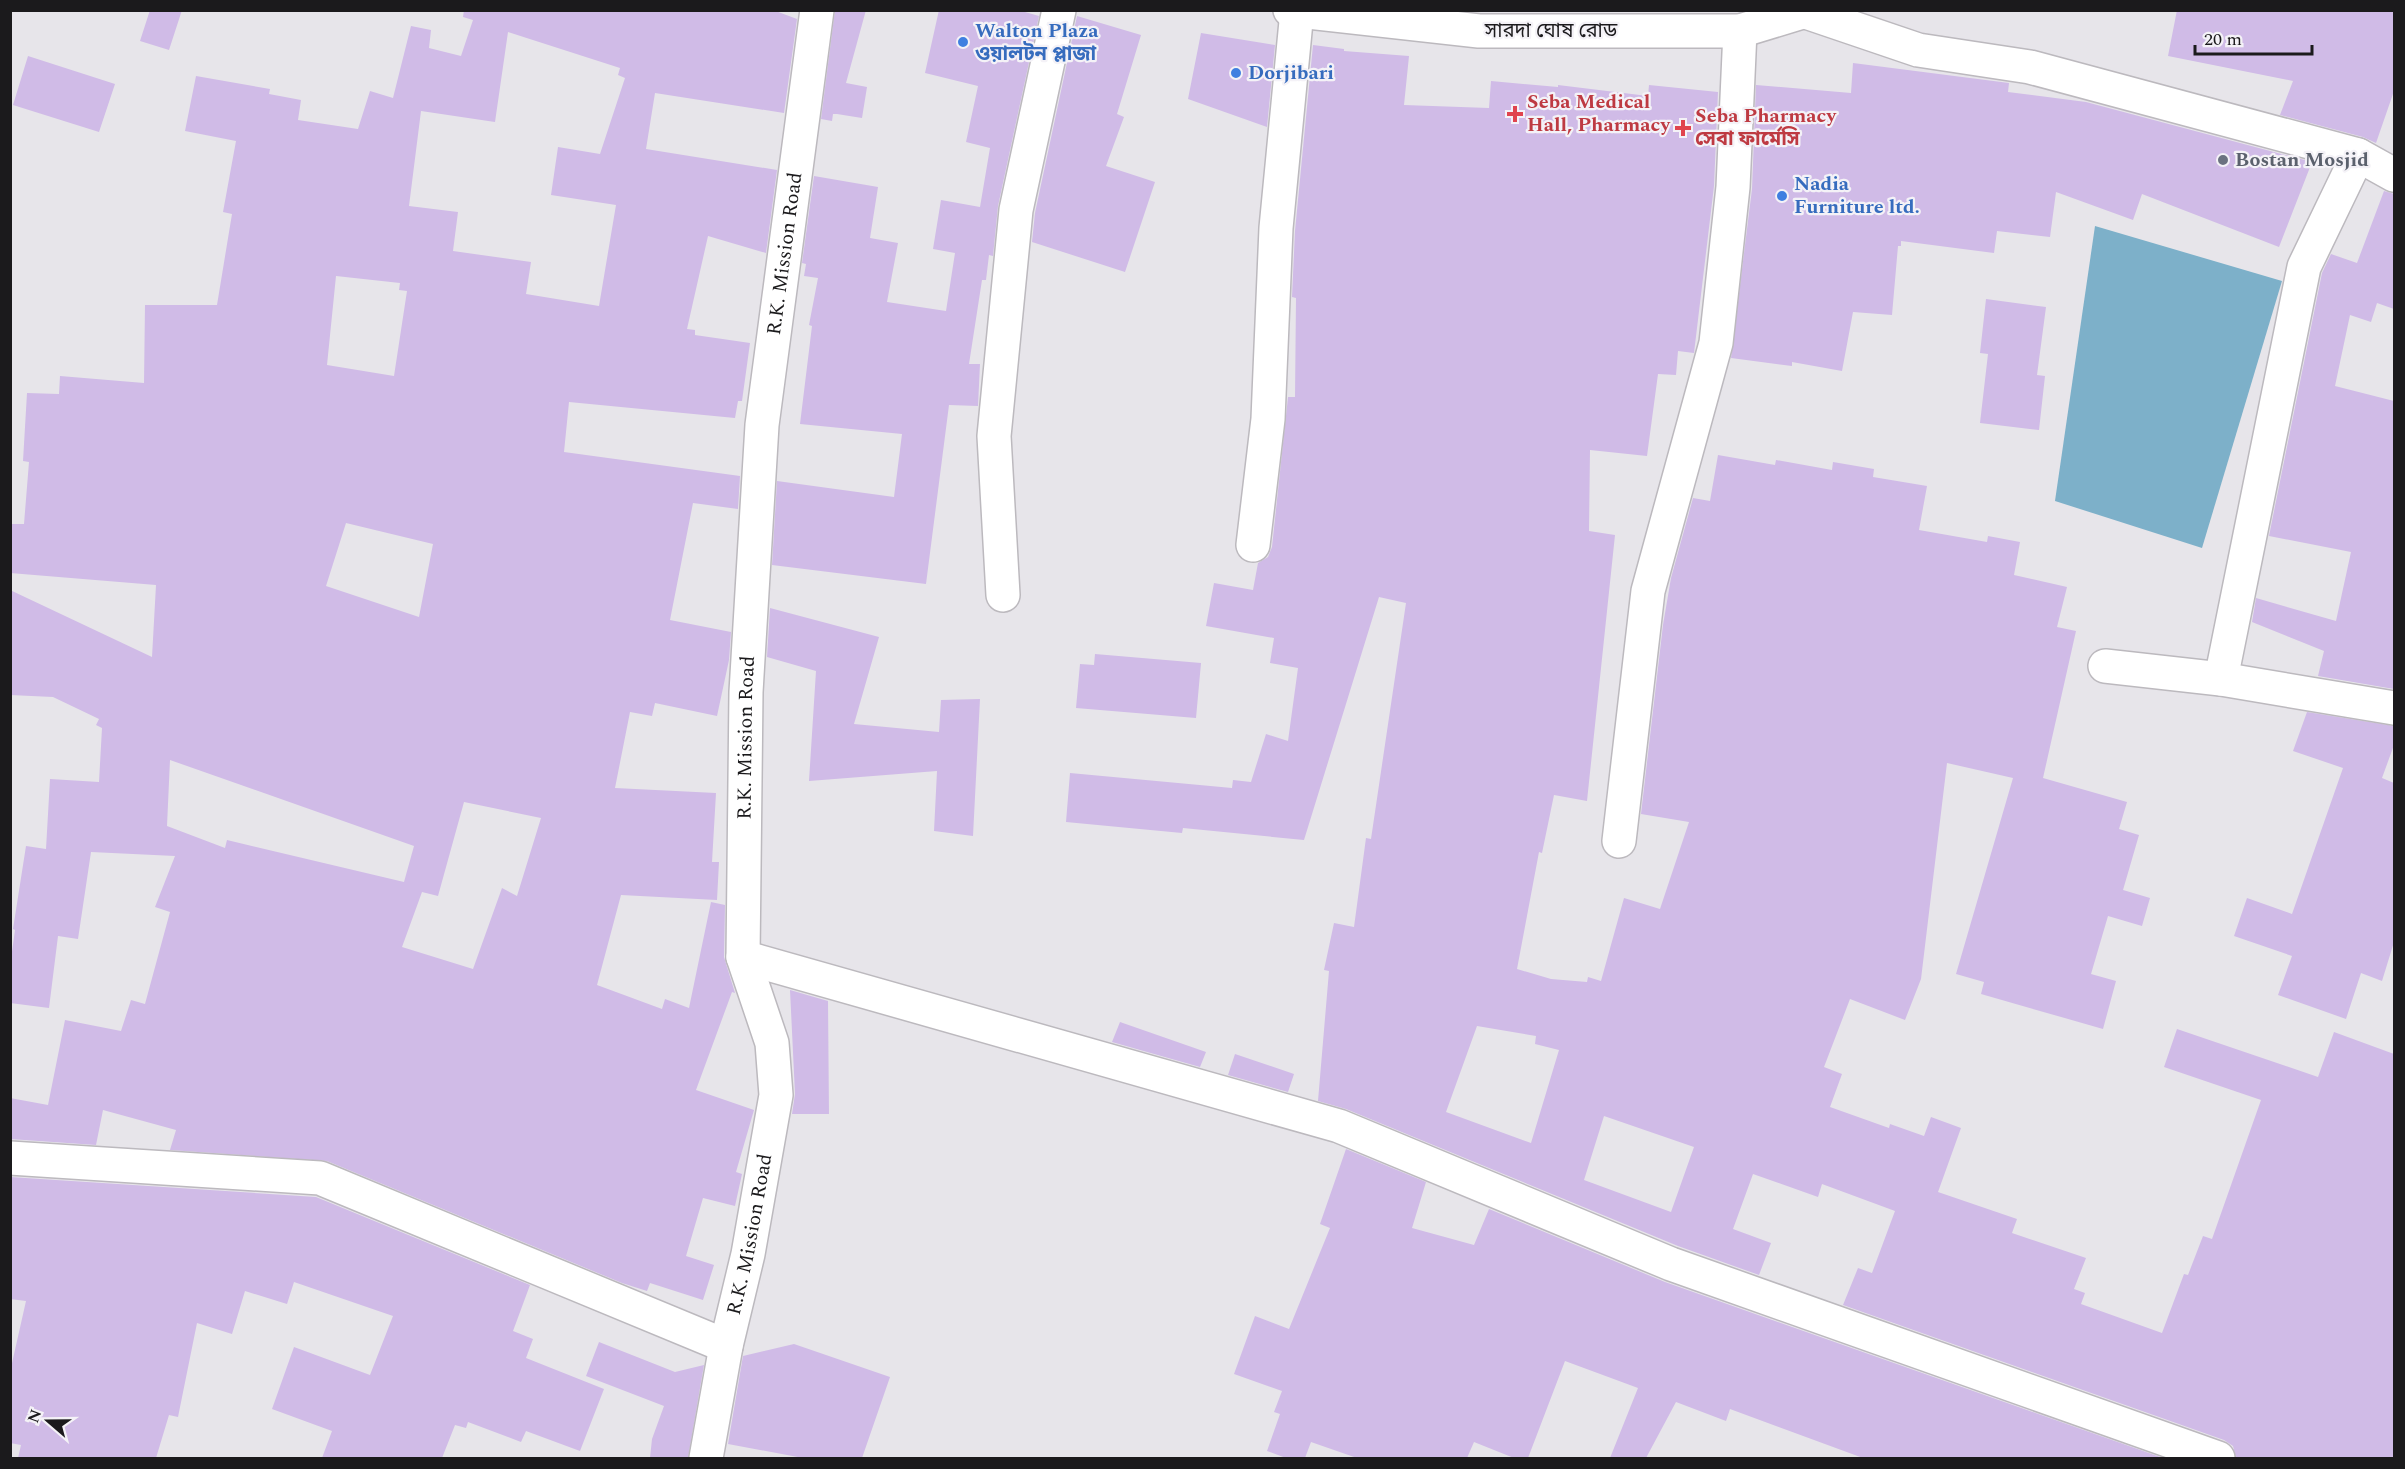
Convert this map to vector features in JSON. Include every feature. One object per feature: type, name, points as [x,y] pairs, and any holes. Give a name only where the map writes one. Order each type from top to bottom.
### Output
[{"type":"street","name":"R.K. Mission Road","points":[[706,1458],[726,1346],[748,1254],[776,1095],[772,1043],[743,957],[746,692],[762,424],[817,10]]},
{"type":"street","points":[[1003,595],[994,436],[1016,210],[1059,10]]},
{"type":"street","points":[[1253,545],[1268,419],[1276,228],[1293,11]]},
{"type":"street","name":"সারদা ঘোষ রোড","points":[[1293,11],[1740,31],[1808,11]]},
{"type":"street","points":[[1808,11],[1918,50],[2030,67],[2358,155],[2394,175]]},
{"type":"street","points":[[1619,841],[1648,591],[1716,343],[1733,187],[1740,31]]},
{"type":"street","points":[[2221,680],[2304,267],[2358,155]]},
{"type":"street","points":[[2105,666],[2221,680],[2394,708]]},
{"type":"street","points":[[743,957],[1339,1126],[1671,1264],[2218,1458]]},
{"type":"street","points":[[10,1158],[320,1178],[726,1346]]},
{"type":"water","points":[[2095,226],[2282,281],[2202,548],[2055,501]]},
{"type":"building","points":[[150,10],[182,10],[169,50],[140,41]]},
{"type":"building","points":[[464,10],[773,10],[797,19],[784,113],[655,93],[646,149],[777,170],[766,253],[708,236],[687,329],[695,330],[695,335],[750,343],[742,401],[738,401],[735,418],[569,402],[564,452],[740,476],[738,509],[693,503],[670,620],[731,632],[729,660],[717,716],[655,703],[652,716],[630,712],[615,788],[716,793],[712,862],[719,862],[717,900],[621,895],[597,985],[662,1009],[665,999],[689,1008],[711,902],[725,905],[724,957],[735,993],[732,992],[696,1090],[754,1110],[736,1172],[742,1174],[735,1206],[703,1198],[686,1256],[714,1265],[703,1300],[650,1283],[647,1291],[622,1283],[327,1161],[170,1150],[176,1130],[103,1110],[96,1145],[10,1139],[10,1098],[48,1105],[65,1020],[121,1031],[131,1000],[145,1004],[170,912],[155,907],[175,856],[91,852],[78,939],[58,936],[49,1008],[10,1003],[10,966],[15,930],[13,929],[26,846],[46,849],[50,779],[99,782],[102,728],[96,725],[99,719],[53,697],[10,695],[10,590],[152,657],[156,585],[10,573],[10,524],[24,524],[29,462],[23,461],[27,393],[59,394],[60,376],[144,383],[145,305],[217,305],[232,214],[223,212],[236,141],[185,131],[196,76],[270,89],[269,94],[301,100],[298,120],[358,129],[370,91],[393,98],[411,26],[431,30],[429,48],[461,56],[473,20],[463,17]],"holes":[[[508,32],[620,68],[618,75],[625,78],[600,154],[558,147],[551,195],[616,205],[599,306],[526,294],[531,262],[453,251],[458,212],[409,206],[421,111],[495,122]],[[336,276],[400,283],[399,290],[407,291],[394,376],[327,365]],[[346,523],[433,544],[419,617],[326,586]],[[170,760],[414,846],[404,882],[227,840],[225,848],[167,826]],[[464,802],[541,818],[517,896],[502,888],[473,969],[402,947],[422,892],[438,896]]]},
{"type":"building","points":[[835,10],[866,10],[846,83],[867,87],[862,118],[833,114],[832,121],[821,119]]},
{"type":"building","points":[[939,10],[1018,10],[1039,16],[998,206],[993,256],[989,255],[986,280],[982,280],[969,364],[980,364],[978,406],[949,405],[926,584],[772,565],[777,481],[894,497],[902,434],[800,424],[812,326],[809,325],[818,278],[804,276],[806,264],[802,263],[814,176],[878,187],[870,238],[898,243],[887,302],[946,311],[955,253],[933,249],[941,200],[980,207],[990,148],[966,142],[978,86],[925,73]]},
{"type":"building","points":[[2177,10],[2394,10],[2394,91],[2376,143],[2363,137],[2280,115],[2293,81],[2168,56]]},
{"type":"building","points":[[1077,16],[1141,35],[1117,114],[1124,117],[1106,166],[1155,182],[1125,272],[1032,242],[1035,213]]},
{"type":"building","name":"Dorjibari","points":[[1201,33],[1275,45],[1267,127],[1188,99]]},
{"type":"building","points":[[1313,45],[1344,49],[1344,51],[1409,56],[1404,105],[1489,108],[1491,81],[1558,87],[1558,85],[1648,96],[1649,85],[1718,92],[1714,186],[1694,353],[1678,351],[1676,375],[1658,374],[1647,456],[1590,450],[1589,531],[1615,535],[1587,801],[1554,795],[1542,853],[1539,852],[1517,969],[1551,979],[1587,982],[1588,977],[1601,981],[1624,898],[1660,909],[1689,822],[1641,814],[1663,625],[1671,578],[1693,498],[1710,501],[1718,455],[1775,465],[1776,460],[1832,470],[1833,462],[1874,469],[1873,477],[1927,486],[1919,530],[1987,542],[1988,536],[2020,542],[2014,575],[2067,587],[2057,627],[2076,631],[2043,778],[2127,802],[2119,829],[2139,835],[2123,890],[2150,898],[2142,926],[2108,916],[2091,974],[2116,981],[2103,1029],[1981,994],[1984,982],[1956,974],[2013,778],[1947,763],[1921,979],[1905,1020],[1850,999],[1824,1067],[1842,1074],[1830,1107],[1889,1128],[1890,1124],[1924,1136],[1931,1117],[1961,1128],[1938,1192],[2017,1219],[2012,1233],[2086,1258],[2074,1289],[2085,1293],[2081,1304],[2162,1333],[2184,1274],[2188,1275],[2203,1236],[2212,1239],[2261,1100],[2164,1067],[2177,1029],[2318,1077],[2334,1032],[2394,1054],[2394,1458],[2236,1458],[2233,1446],[2224,1440],[1843,1305],[1858,1268],[1872,1273],[1895,1211],[1822,1184],[1818,1197],[1753,1174],[1733,1229],[1771,1243],[1759,1275],[1678,1246],[1346,1109],[1318,1101],[1329,971],[1324,970],[1334,923],[1354,927],[1366,838],[1371,839],[1406,603],[1379,597],[1304,840],[1183,828],[1182,833],[1066,822],[1070,773],[1232,788],[1233,780],[1251,782],[1266,734],[1288,741],[1298,668],[1270,663],[1274,638],[1206,626],[1214,583],[1253,590],[1258,563],[1268,557],[1272,547],[1288,397],[1295,397],[1296,298],[1292,297],[1295,231]],"holes":[[[1477,1026],[1536,1036],[1535,1044],[1559,1050],[1531,1143],[1446,1112]],[[1604,1116],[1694,1147],[1671,1212],[1584,1180]]]},
{"type":"building","points":[[28,56],[115,84],[99,132],[13,105]]},
{"type":"building","points":[[1853,63],[2009,83],[2008,92],[2086,102],[2312,162],[2279,247],[2142,194],[2133,220],[2056,192],[2050,237],[1997,231],[1994,253],[1901,241],[1901,246],[1898,246],[1892,315],[1853,312],[1842,371],[1792,362],[1792,366],[1731,358],[1752,189],[1756,85],[1851,93]]},
{"type":"building","points":[[2384,191],[2394,194],[2394,309],[2377,303],[2371,322],[2350,315],[2335,386],[2394,401],[2394,689],[2318,676],[2324,651],[2252,622],[2256,598],[2336,621],[2351,552],[2269,536],[2322,273],[2331,254],[2357,263]]},
{"type":"building","points":[[1986,299],[2046,307],[2037,375],[2045,376],[2039,430],[1980,423],[1988,354],[1980,353]]},
{"type":"building","points":[[770,608],[879,637],[854,724],[939,732],[941,700],[980,699],[973,836],[934,831],[937,771],[809,781],[816,671],[767,657]]},
{"type":"building","points":[[1095,654],[1201,663],[1196,718],[1076,708],[1080,664],[1094,665]]},
{"type":"building","points":[[2307,712],[2394,726],[2394,745],[2382,778],[2394,783],[2394,942],[2382,981],[2361,973],[2346,1019],[2278,995],[2292,956],[2234,936],[2247,898],[2292,914],[2343,768],[2293,751]]},
{"type":"building","points":[[790,990],[828,1001],[829,1114],[792,1114],[795,1094]]},
{"type":"building","points":[[1120,1022],[1206,1052],[1200,1067],[1112,1042]]},
{"type":"building","points":[[1235,1054],[1294,1074],[1288,1092],[1228,1075]]},
{"type":"building","points":[[1346,1149],[1426,1182],[1412,1228],[1474,1245],[1489,1209],[1665,1282],[2163,1458],[1863,1458],[1730,1409],[1726,1421],[1676,1402],[1646,1458],[1610,1458],[1638,1388],[1565,1361],[1528,1458],[1514,1458],[1474,1442],[1467,1458],[1357,1458],[1311,1442],[1305,1458],[1286,1458],[1267,1451],[1280,1414],[1274,1412],[1282,1391],[1234,1374],[1255,1316],[1289,1329],[1330,1228],[1320,1224]]},
{"type":"building","points":[[10,1177],[316,1197],[530,1285],[513,1331],[533,1339],[526,1358],[604,1389],[580,1451],[526,1431],[521,1442],[468,1422],[466,1428],[455,1425],[442,1458],[322,1458],[332,1431],[272,1409],[294,1347],[370,1375],[393,1316],[294,1282],[287,1304],[245,1291],[232,1334],[197,1323],[178,1417],[169,1415],[156,1458],[18,1458],[21,1445],[10,1443],[10,1372],[26,1301],[10,1299]]},
{"type":"building","points":[[599,1342],[675,1372],[704,1365],[688,1458],[650,1458],[652,1439],[664,1406],[586,1376]]},
{"type":"building","points":[[794,1344],[890,1377],[862,1458],[803,1458],[728,1444],[743,1356]]},
{"type":"place","name":"Walton Plaza ওয়ালটন প্লাজা","points":[[963,42]]},
{"type":"place","name":"Dorjibari","points":[[1236,73]]},
{"type":"place","name":"Seba Medical Hall, Pharmacy","points":[[1515,114]]},
{"type":"place","name":"Seba Pharmacy সেবা ফার্মেসি","points":[[1683,128]]},
{"type":"place","name":"Bostan Mosjid","points":[[2223,160]]},
{"type":"place","name":"Nadia Furniture ltd.","points":[[1782,196]]}]
